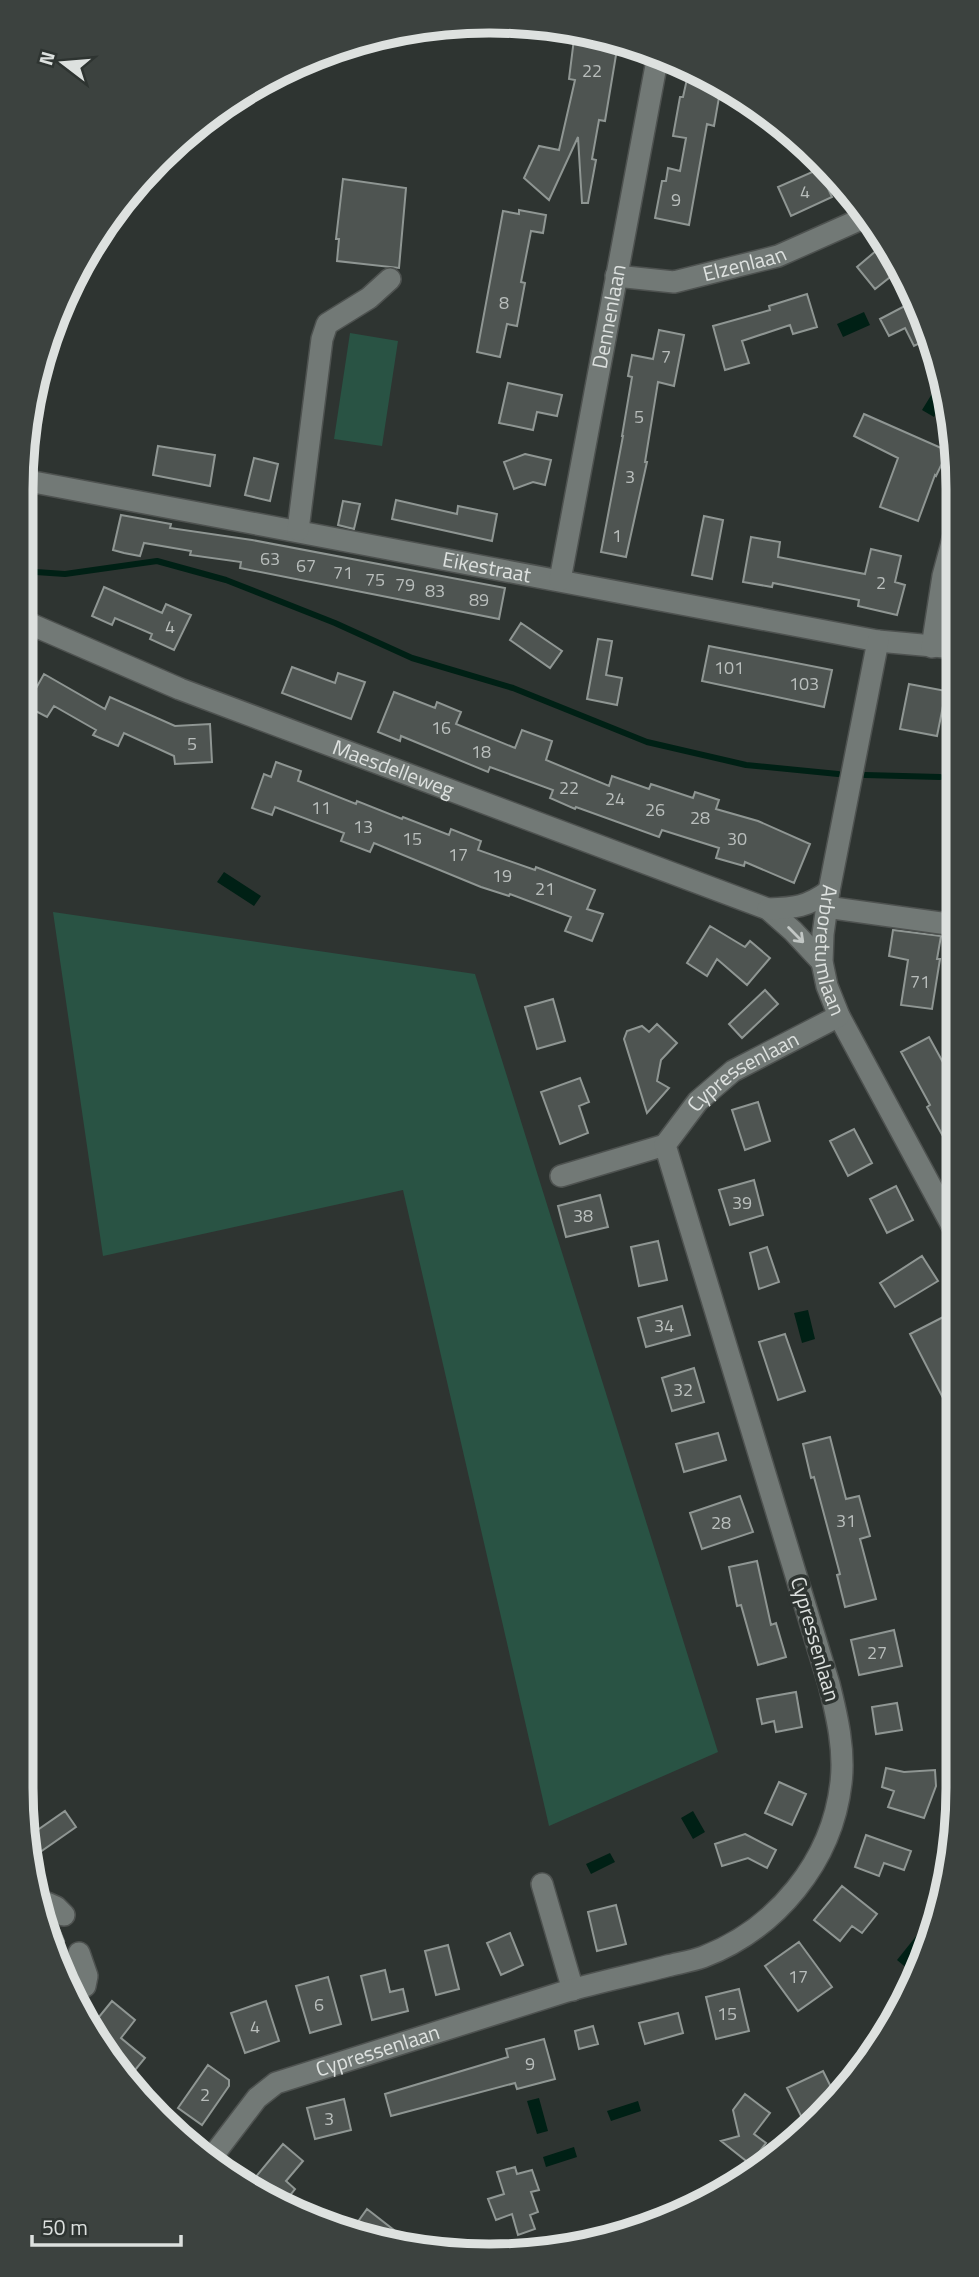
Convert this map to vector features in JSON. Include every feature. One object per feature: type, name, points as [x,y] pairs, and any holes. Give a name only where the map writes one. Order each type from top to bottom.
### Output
[{"type":"street","name":"Dennenlaan","points":[[559,580],[656,65]]},
{"type":"street","name":"Elzenlaan","points":[[616,276],[674,282],[778,256],[858,221]]},
{"type":"street","points":[[298,530],[322,339],[327,324],[369,298],[390,279]]},
{"type":"street","name":"Eikestraat","points":[[33,482],[878,641],[946,648]]},
{"type":"street","points":[[932,647],[946,565]]},
{"type":"street","name":"Maesdelleweg","points":[[33,625],[180,690],[768,909],[794,909],[827,899]]},
{"type":"street","name":"Arboretumlaan","points":[[878,641],[827,899],[822,962],[827,986],[839,1016],[946,1214]]},
{"type":"street","points":[[827,899],[946,923]]},
{"type":"street","name":"Maesdelleweg","points":[[768,909],[822,962]]},
{"type":"street","name":"Cypressenlaan","points":[[216,2152],[257,2098],[276,2083],[573,1990],[702,1957],[735,1941],[766,1921],[794,1894],[818,1858],[834,1818],[841,1782],[840,1727],[665,1145],[698,1101],[733,1072],[839,1016]]},
{"type":"street","points":[[561,1176],[665,1145]]},
{"type":"street","points":[[542,1884],[573,1990]]},
{"type":"street","points":[[48,1904],[64,1915]]},
{"type":"street","points":[[79,1953],[87,1976],[85,1986],[80,1989]]},
{"type":"shaded area","points":[[864,312],[870,325],[843,337],[837,324]]},
{"type":"shaded area","points":[[350,333],[398,341],[382,446],[334,439]]},
{"type":"shaded area","points":[[935,390],[939,410],[934,417],[922,410]]},
{"type":"shaded area","points":[[224,872],[261,896],[254,906],[217,882]]},
{"type":"shaded area","points":[[53,912],[475,974],[718,1752],[549,1826],[403,1190],[103,1256]]},
{"type":"shaded area","points":[[808,1310],[815,1339],[802,1343],[794,1313]]},
{"type":"shaded area","points":[[693,1811],[705,1832],[693,1839],[681,1818]]},
{"type":"shaded area","points":[[610,1853],[615,1862],[591,1874],[586,1864]]},
{"type":"shaded area","points":[[917,1935],[920,1938],[908,1969],[897,1960]]},
{"type":"shaded area","points":[[539,2098],[548,2131],[537,2134],[527,2101]]},
{"type":"shaded area","points":[[638,2101],[641,2111],[611,2121],[607,2111]]},
{"type":"shaded area","points":[[574,2147],[577,2157],[546,2167],[543,2157]]},
{"type":"building","points":[[574,41],[617,51],[605,121],[599,120],[592,159],[596,160],[588,203],[582,203],[578,137],[549,200],[524,178],[539,146],[559,150],[575,80],[569,79]]},
{"type":"building","points":[[687,78],[719,95],[714,126],[707,124],[689,225],[655,218],[662,181],[666,181],[668,168],[680,171],[686,138],[673,136],[680,97],[683,97]]},
{"type":"building","points":[[815,171],[824,179],[832,197],[791,216],[778,187]]},
{"type":"building","points":[[343,179],[406,188],[399,268],[337,261],[339,239],[336,239]]},
{"type":"building","points":[[519,210],[546,215],[543,233],[531,231],[521,282],[525,283],[517,326],[507,324],[500,357],[477,352],[503,211],[519,214]]},
{"type":"building","points":[[878,249],[892,275],[875,289],[857,267]]},
{"type":"building","points":[[807,294],[817,327],[793,334],[790,325],[742,341],[749,363],[725,370],[713,326],[770,310],[769,306]]},
{"type":"building","points":[[907,305],[922,342],[914,346],[905,328],[889,336],[880,319]]},
{"type":"building","points":[[659,330],[684,335],[674,386],[658,382],[647,462],[626,557],[601,552],[623,436],[632,377],[628,376],[632,355],[653,359]]},
{"type":"building","points":[[508,383],[562,395],[557,416],[537,412],[533,430],[499,423]]},
{"type":"building","points":[[864,414],[944,449],[945,458],[935,475],[918,521],[880,507],[898,458],[854,436]]},
{"type":"building","points":[[158,446],[215,455],[210,486],[153,475]]},
{"type":"building","points":[[525,454],[551,460],[545,485],[533,482],[514,489],[504,462]]},
{"type":"building","points":[[254,458],[278,464],[270,501],[245,495]]},
{"type":"building","points":[[396,500],[457,514],[458,506],[497,514],[492,541],[392,519]]},
{"type":"building","points":[[343,501],[360,504],[354,529],[338,525]]},
{"type":"building","points":[[121,515],[171,524],[170,528],[252,540],[505,588],[499,619],[240,568],[241,562],[190,555],[191,551],[144,543],[140,556],[113,550]]},
{"type":"building","points":[[704,516],[723,520],[712,579],[692,575]]},
{"type":"building","points":[[751,537],[780,542],[778,557],[865,574],[871,549],[901,556],[895,582],[905,585],[897,615],[858,606],[859,600],[773,583],[772,587],[743,582]]},
{"type":"building","points":[[104,587],[162,613],[166,604],[191,615],[174,650],[150,639],[152,634],[115,618],[112,625],[92,616]]},
{"type":"building","points":[[521,623],[562,651],[550,668],[510,640]]},
{"type":"building","points":[[598,639],[612,641],[606,675],[622,678],[617,705],[587,699]]},
{"type":"building","points":[[709,646],[832,670],[824,707],[702,681]]},
{"type":"building","points":[[292,667],[335,683],[338,673],[365,682],[351,719],[282,693]]},
{"type":"building","points":[[44,674],[105,709],[110,697],[175,726],[210,724],[212,762],[175,764],[174,756],[124,733],[118,746],[93,735],[96,730],[54,706],[47,717],[33,710],[33,694]]},
{"type":"building","points":[[909,684],[946,691],[937,736],[900,729]]},
{"type":"building","points":[[394,692],[435,708],[437,702],[461,712],[456,724],[515,748],[522,730],[552,741],[546,760],[609,786],[612,776],[649,789],[651,784],[693,798],[695,792],[719,800],[716,809],[758,821],[810,844],[794,883],[745,862],[744,866],[716,858],[719,848],[662,830],[659,837],[576,807],[575,809],[550,798],[553,790],[490,767],[488,772],[401,736],[400,741],[378,732]]},
{"type":"building","points":[[276,762],[301,771],[298,781],[356,804],[357,801],[449,835],[451,829],[481,841],[478,850],[535,870],[536,867],[595,890],[587,909],[603,914],[592,941],[565,931],[571,917],[510,894],[509,896],[481,887],[374,843],[370,852],[341,841],[344,833],[275,807],[272,815],[252,808],[264,774],[271,777]]},
{"type":"building","points":[[710,926],[745,947],[750,941],[770,958],[747,985],[717,959],[707,976],[687,963]]},
{"type":"building","points":[[893,930],[941,936],[932,1009],[901,1005],[908,960],[889,956]]},
{"type":"building","points":[[765,990],[778,1004],[742,1038],[729,1024]]},
{"type":"building","points":[[553,999],[565,1041],[537,1049],[525,1007]]},
{"type":"building","points":[[657,1024],[677,1043],[661,1060],[657,1081],[669,1088],[647,1113],[624,1039],[627,1031],[642,1026],[649,1032]]},
{"type":"building","points":[[929,1037],[946,1068],[946,1142],[927,1107],[930,1105],[901,1052]]},
{"type":"building","points":[[580,1078],[589,1102],[579,1106],[588,1133],[560,1144],[541,1092]]},
{"type":"building","points":[[758,1102],[770,1141],[745,1150],[732,1110]]},
{"type":"building","points":[[854,1129],[872,1163],[848,1176],[830,1141]]},
{"type":"building","points":[[754,1180],[763,1215],[730,1225],[719,1190]]},
{"type":"building","points":[[896,1186],[913,1220],[887,1233],[870,1199]]},
{"type":"building","points":[[600,1195],[608,1227],[566,1237],[558,1206]]},
{"type":"building","points":[[658,1241],[667,1280],[639,1286],[631,1247]]},
{"type":"building","points":[[767,1247],[779,1282],[759,1289],[750,1253]]},
{"type":"building","points":[[922,1256],[938,1281],[895,1307],[880,1283]]},
{"type":"building","points":[[682,1306],[690,1335],[646,1347],[638,1318]]},
{"type":"building","points":[[946,1316],[946,1404],[910,1334]]},
{"type":"building","points":[[785,1334],[805,1391],[778,1400],[759,1342]]},
{"type":"building","points":[[694,1368],[704,1402],[672,1411],[662,1378]]},
{"type":"building","points":[[718,1433],[726,1460],[684,1472],[676,1444]]},
{"type":"building","points":[[830,1437],[846,1499],[859,1496],[870,1536],[860,1539],[876,1599],[845,1607],[837,1575],[840,1574],[803,1444]]},
{"type":"building","points":[[740,1496],[753,1532],[702,1549],[690,1513]]},
{"type":"building","points":[[757,1561],[771,1625],[776,1623],[786,1657],[758,1665],[741,1605],[737,1606],[729,1567]]},
{"type":"building","points":[[894,1630],[902,1666],[859,1675],[851,1640]]},
{"type":"building","points":[[796,1692],[802,1727],[776,1732],[774,1721],[762,1724],[757,1699]]},
{"type":"building","points":[[897,1703],[902,1730],[876,1734],[872,1707]]},
{"type":"building","points":[[886,1768],[904,1772],[935,1770],[936,1786],[924,1818],[888,1807],[894,1791],[882,1787]]},
{"type":"building","points":[[779,1782],[806,1794],[792,1825],[765,1813]]},
{"type":"building","points":[[65,1811],[76,1827],[38,1853],[35,1832]]},
{"type":"building","points":[[745,1834],[776,1850],[767,1868],[748,1858],[722,1866],[715,1844]]},
{"type":"building","points":[[866,1835],[911,1851],[904,1870],[884,1863],[879,1876],[855,1867]]},
{"type":"building","points":[[842,1886],[877,1914],[862,1933],[852,1926],[840,1941],[814,1920]]},
{"type":"building","points":[[616,1905],[626,1944],[597,1951],[588,1912]]},
{"type":"building","points":[[54,1923],[58,1926],[64,1941],[60,1943]]},
{"type":"building","points":[[510,1933],[523,1965],[501,1975],[487,1943]]},
{"type":"building","points":[[799,1942],[832,1987],[798,2011],[765,1966]]},
{"type":"building","points":[[448,1945],[459,1989],[436,1995],[425,1951]]},
{"type":"building","points":[[385,1970],[390,1992],[403,1989],[408,2011],[372,2020],[361,1976]]},
{"type":"building","points":[[328,1977],[341,2024],[310,2033],[296,1986]]},
{"type":"building","points":[[739,1989],[749,2031],[716,2039],[706,1997]]},
{"type":"building","points":[[112,2001],[135,2020],[121,2038],[145,2058],[133,2072],[110,2041],[96,2020]]},
{"type":"building","points":[[266,2001],[279,2041],[245,2053],[231,2013]]},
{"type":"building","points":[[678,2013],[683,2033],[645,2044],[639,2023]]},
{"type":"building","points":[[593,2026],[598,2044],[579,2049],[575,2031]]},
{"type":"building","points":[[544,2039],[555,2079],[517,2089],[515,2083],[391,2116],[385,2094],[508,2057],[506,2049]]},
{"type":"building","points":[[208,2065],[229,2080],[229,2086],[202,2125],[178,2108]]},
{"type":"building","points":[[823,2071],[832,2089],[803,2119],[787,2088]]},
{"type":"building","points":[[745,2094],[770,2113],[754,2134],[766,2143],[749,2163],[721,2141],[739,2136],[733,2110]]},
{"type":"building","points":[[344,2099],[351,2130],[315,2139],[307,2108]]},
{"type":"building","points":[[283,2144],[303,2161],[286,2181],[295,2189],[288,2197],[254,2179]]},
{"type":"building","points":[[515,2167],[517,2174],[532,2170],[539,2190],[531,2192],[538,2212],[530,2215],[535,2229],[518,2235],[512,2214],[496,2220],[488,2199],[504,2194],[497,2172]]},
{"type":"building","points":[[367,2209],[399,2234],[398,2235],[356,2224]]},
{"type":"waterway","points":[[33,572],[65,574],[157,561],[226,580],[335,623],[412,658],[513,688],[647,742],[746,765],[838,774]]},
{"type":"waterway","points":[[865,775],[940,777]]}]
